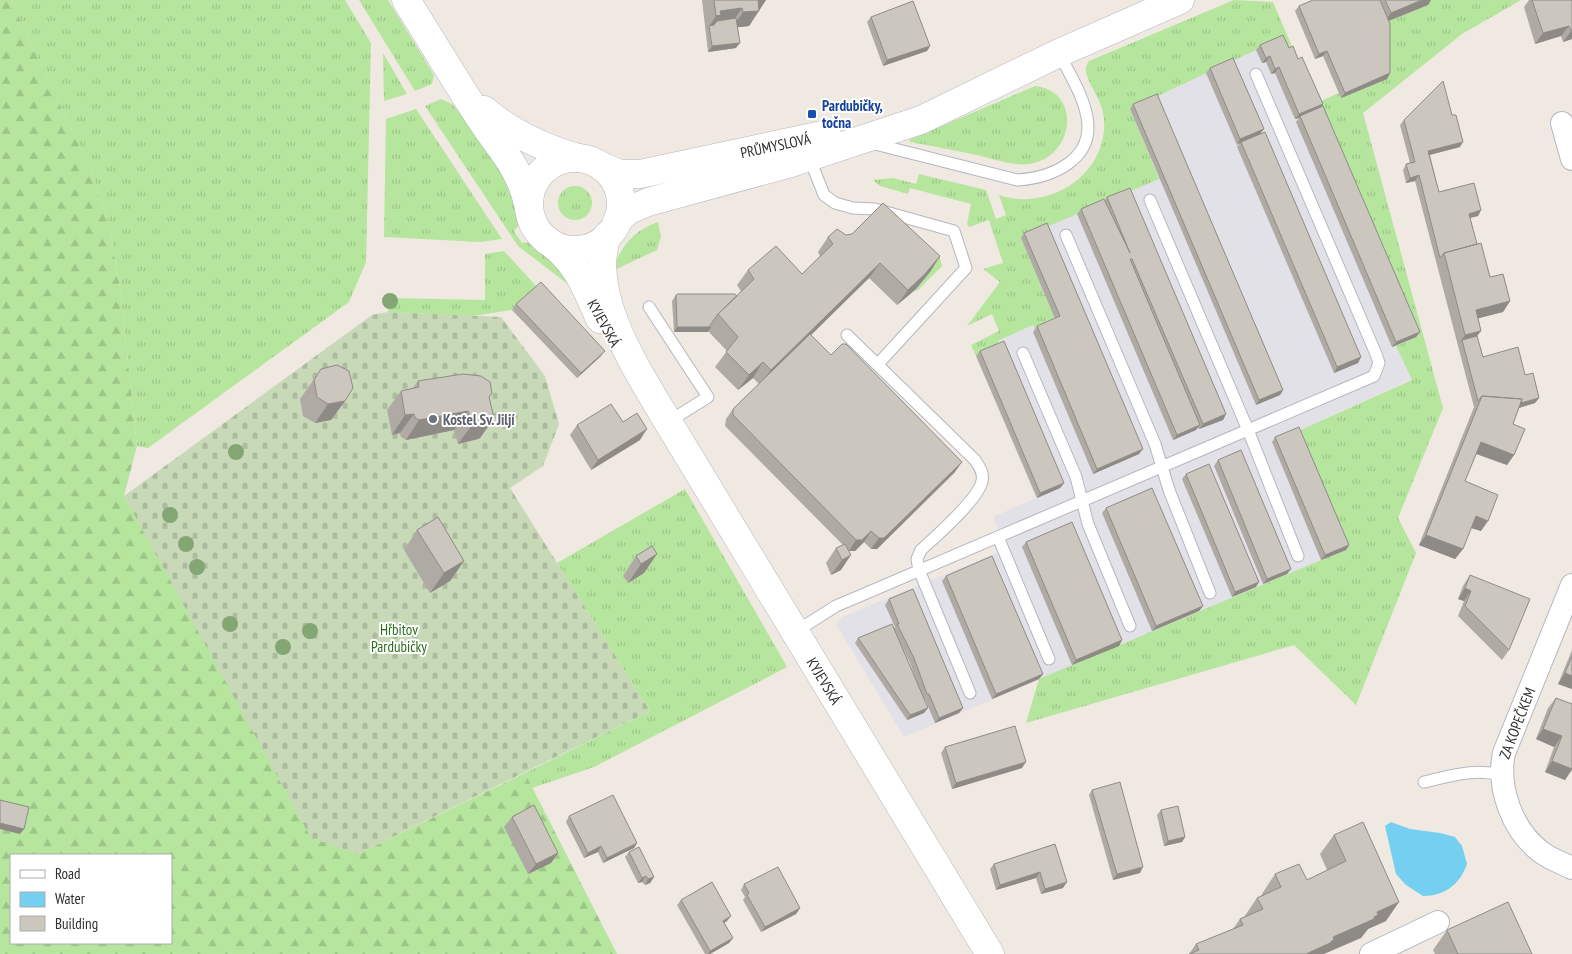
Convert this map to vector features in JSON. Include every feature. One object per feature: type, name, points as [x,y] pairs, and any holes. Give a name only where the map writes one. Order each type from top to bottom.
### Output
[{"type":"street","points":[[406,0],[455,80],[516,168],[522,180],[530,210],[538,230],[556,245],[574,249],[592,246],[612,228],[621,203],[618,187],[590,162],[538,144],[508,129],[476,102],[455,80]]},
{"type":"street","name":"PRŮMYSLOVÁ","points":[[612,228],[627,211],[648,202],[809,157],[937,113],[1059,53],[1180,0]]},
{"type":"street","name":"PRŮMYSLOVÁ","points":[[590,162],[620,174],[640,174],[793,142],[883,116],[1059,53]]},
{"type":"street","points":[[1562,123],[1572,159]]},
{"type":"street","points":[[530,210],[529,201],[534,183],[545,169],[562,160],[590,162]]},
{"type":"street","name":"KYJEVSKÁ","points":[[612,228],[602,250],[602,261],[610,306],[626,347],[664,415],[794,632],[990,954]]},
{"type":"street","name":"KYJEVSKÁ","points":[[548,240],[563,252],[577,269],[608,334],[664,415]]},
{"type":"street","name":"ZA KOPEČKEM","points":[[1572,585],[1504,753],[1501,775],[1510,808],[1533,846],[1544,854],[1572,868]]},
{"type":"street","points":[[1371,954],[1438,922]]},
{"type":"lane","points":[[862,140],[1017,180],[1040,178],[1055,172],[1069,164],[1082,150],[1088,134],[1088,124],[1078,93],[1059,53]]},
{"type":"lane","points":[[794,632],[836,606],[1374,376],[1379,363],[1256,74]]},
{"type":"lane","points":[[809,157],[824,195],[835,204],[853,208],[875,209],[954,231],[966,268],[878,364]]},
{"type":"lane","points":[[1150,200],[1248,430],[1298,556]]},
{"type":"lane","points":[[1066,234],[1155,444],[1169,490],[1210,593]]},
{"type":"lane","points":[[650,307],[708,397],[664,415]]},
{"type":"lane","points":[[847,335],[975,460],[983,477],[980,489],[974,497],[921,550],[917,559],[919,570],[970,693]]},
{"type":"lane","points":[[1023,353],[1076,477],[1088,524],[1130,626]]},
{"type":"lane","points":[[998,537],[1050,659]]},
{"type":"lane","points":[[1424,782],[1467,772],[1490,772],[1501,775]]},
{"type":"shaded area","points":[[1256,50],[1299,63],[1416,337],[1412,379],[1296,432],[1346,550],[904,737],[836,624],[842,617],[1008,548],[993,517],[1036,498],[976,356],[1000,346],[998,341],[1034,325],[1036,330],[1021,238],[1159,179],[1130,109]]},
{"type":"green space","points":[[0,0],[11,0],[91,171],[108,220],[120,288],[137,446],[124,496],[152,546],[358,854],[525,773],[617,954],[0,954]]},
{"type":"green space","points":[[11,0],[345,0],[371,43],[366,262],[349,302],[148,448],[137,446],[120,288],[108,220],[91,171]]},
{"type":"green space","points":[[359,0],[388,0],[434,75],[432,84],[415,91]]},
{"type":"green space","points":[[1234,0],[1273,2],[1299,63],[1256,50],[1130,109],[1159,179],[1021,238],[1056,322],[1036,331],[1033,325],[998,341],[1000,346],[976,356],[971,345],[999,331],[992,314],[967,326],[1000,282],[983,269],[1003,263],[989,220],[969,227],[967,224],[971,204],[910,188],[908,194],[880,186],[873,180],[893,178],[916,184],[919,174],[986,190],[996,219],[1006,215],[999,195],[1018,199],[1037,198],[1055,193],[1072,184],[1086,172],[1096,157],[1103,139],[1103,112],[1086,72],[1089,61]]},
{"type":"green space","points":[[1425,0],[1521,0],[1462,34],[1363,113],[1443,408],[1398,518],[1416,553],[1356,705],[1294,645],[1026,723],[1039,679],[1345,550],[1296,432],[1412,380],[1396,346],[1416,337],[1316,103],[1339,93],[1341,98],[1383,23],[1428,5]]},
{"type":"green space","points":[[383,53],[407,94],[384,101]]},
{"type":"green space","points":[[1035,86],[1050,90],[1060,99],[1066,111],[1067,124],[1064,137],[1056,149],[1045,159],[1030,164],[1012,163],[910,142],[909,140]]},
{"type":"green space","points":[[441,99],[452,104],[499,161],[520,215],[518,226],[514,231],[522,243],[539,246],[554,257],[563,268],[569,285],[518,246],[425,106]]},
{"type":"green space","points":[[416,109],[502,239],[480,242],[384,237],[386,119]]},
{"type":"green space","points":[[575,186],[582,187],[587,191],[591,196],[591,210],[587,215],[582,219],[575,220],[568,219],[563,215],[559,210],[558,203],[559,196],[563,191],[568,187]]},
{"type":"green space","points":[[658,222],[661,237],[657,250],[612,271],[619,254],[629,240],[642,230]]},
{"type":"green space","points":[[905,247],[939,255],[942,266],[917,291],[915,290],[929,272]]},
{"type":"green space","points":[[504,251],[537,287],[512,310],[473,316],[388,312],[388,298],[485,300],[485,254]]},
{"type":"green space","name":"Hřbitov Pardubičky","points":[[388,312],[501,317],[545,376],[559,424],[543,466],[510,488],[650,711],[358,854],[311,838],[124,496],[372,315]]},
{"type":"green space","points":[[685,489],[787,667],[594,767],[532,788],[525,773],[650,711],[557,563]]},
{"type":"water","points":[[1391,822],[1410,829],[1455,837],[1462,846],[1467,864],[1451,888],[1438,894],[1423,896],[1406,885],[1396,874],[1385,826]]},
{"type":"building","points":[[714,0],[758,0],[759,11],[743,12],[742,8],[720,11],[721,15],[716,16]]},
{"type":"building","points":[[1313,0],[1380,0],[1390,24],[1390,73],[1345,93],[1327,51],[1319,54],[1299,6]]},
{"type":"building","points":[[1385,0],[1422,0],[1391,13]]},
{"type":"building","points":[[1532,0],[1572,0],[1572,31],[1569,26],[1543,33]]},
{"type":"building","points":[[913,1],[930,46],[887,60],[871,17]]},
{"type":"building","points":[[736,18],[740,43],[712,46],[709,26],[714,25],[717,21]]},
{"type":"building","points":[[1283,35],[1289,48],[1293,46],[1298,59],[1302,57],[1323,104],[1299,114],[1279,67],[1275,69],[1270,56],[1266,58],[1260,45]]},
{"type":"building","points":[[1233,58],[1264,129],[1240,139],[1210,68]]},
{"type":"building","points":[[1443,81],[1452,115],[1456,115],[1463,142],[1428,151],[1439,192],[1474,183],[1481,210],[1469,214],[1477,244],[1444,253],[1440,258],[1419,175],[1410,178],[1406,164],[1415,162],[1404,120]]},
{"type":"building","points":[[1157,94],[1283,390],[1259,400],[1133,104]]},
{"type":"building","points":[[1323,106],[1420,332],[1396,342],[1300,116]]},
{"type":"building","points":[[1265,132],[1361,357],[1337,367],[1241,142]]},
{"type":"building","points":[[1130,188],[1226,414],[1203,424],[1132,259],[1130,259],[1200,425],[1177,435],[1081,209],[1104,199],[1130,253],[1107,197]]},
{"type":"building","points":[[883,203],[940,256],[908,290],[880,263],[771,370],[763,362],[749,375],[726,352],[738,337],[718,314],[754,279],[748,270],[776,246],[802,274],[833,244],[828,237],[837,229],[846,235],[852,234]]},
{"type":"building","points":[[1047,223],[1143,449],[1097,469],[1037,326],[1060,316],[1024,233]]},
{"type":"building","points":[[1481,243],[1490,277],[1503,274],[1510,301],[1476,310],[1481,331],[1465,335],[1444,253]]},
{"type":"building","points":[[541,282],[605,351],[581,373],[516,304]]},
{"type":"building","points":[[735,294],[737,296],[718,314],[709,327],[677,327],[676,295]]},
{"type":"building","points":[[810,334],[831,355],[842,344],[846,344],[962,462],[884,538],[879,538],[871,531],[862,540],[856,540],[733,415],[733,409]]},
{"type":"building","points":[[1477,336],[1483,357],[1518,347],[1525,375],[1533,373],[1539,398],[1521,403],[1522,399],[1482,396],[1478,401],[1462,340]]},
{"type":"building","points":[[1004,341],[1064,483],[1040,493],[980,351]]},
{"type":"building","points":[[337,365],[349,371],[353,388],[345,401],[328,404],[317,397],[314,380],[321,369]]},
{"type":"building","points":[[463,374],[481,376],[490,382],[492,393],[489,397],[494,418],[492,420],[472,425],[468,411],[419,420],[415,418],[414,414],[405,415],[401,391],[419,387],[418,381]]},
{"type":"building","points":[[1482,396],[1522,399],[1513,424],[1525,429],[1514,455],[1481,442],[1465,481],[1498,495],[1488,521],[1476,516],[1463,549],[1426,535]]},
{"type":"building","points":[[611,404],[623,422],[637,413],[647,429],[598,460],[577,425]]},
{"type":"building","points":[[1299,427],[1349,545],[1325,555],[1275,437]]},
{"type":"building","points":[[1241,450],[1291,569],[1267,579],[1218,460]]},
{"type":"building","points":[[1209,464],[1259,582],[1235,592],[1186,474]]},
{"type":"building","points":[[1152,488],[1203,606],[1156,626],[1106,508]]},
{"type":"building","points":[[438,517],[464,561],[444,573],[417,530]]},
{"type":"building","points":[[1072,522],[1122,640],[1076,660],[1026,542]]},
{"type":"building","points":[[845,544],[851,555],[842,560],[836,548]]},
{"type":"building","points":[[652,546],[657,554],[641,564],[636,556]]},
{"type":"building","points":[[992,556],[1043,674],[996,694],[946,576]]},
{"type":"building","points":[[1470,575],[1530,599],[1509,650],[1465,606],[1471,591],[1465,588]]},
{"type":"building","points":[[913,589],[963,708],[939,718],[929,694],[927,694],[914,658],[897,624],[899,624],[889,599]]},
{"type":"building","points":[[892,624],[928,708],[910,715],[858,638]]},
{"type":"building","points":[[1572,656],[1572,676],[1565,673]]},
{"type":"building","points":[[1556,698],[1572,704],[1572,769],[1552,761],[1562,736],[1543,729]]},
{"type":"building","points":[[1015,726],[1026,762],[956,783],[945,747]]},
{"type":"building","points":[[1120,782],[1143,867],[1117,874],[1092,790]]},
{"type":"building","points":[[613,795],[637,843],[607,858],[601,846],[588,853],[569,816]]},
{"type":"building","points":[[0,800],[29,807],[24,829],[0,823]]},
{"type":"building","points":[[534,805],[558,853],[536,864],[512,817]]},
{"type":"building","points":[[1178,806],[1185,837],[1168,841],[1161,810]]},
{"type":"building","points":[[1363,822],[1399,902],[1377,912],[1378,915],[1374,919],[1333,937],[1334,939],[1330,943],[1306,954],[1189,954],[1199,950],[1196,944],[1243,925],[1240,919],[1263,909],[1257,898],[1281,887],[1275,874],[1299,864],[1307,880],[1346,861],[1334,835]]},
{"type":"building","points":[[1055,844],[1067,882],[1045,889],[1040,872],[1000,885],[994,864]]},
{"type":"building","points":[[639,847],[654,877],[648,879],[646,876],[642,878],[629,852]]},
{"type":"building","points":[[778,867],[800,908],[765,927],[747,895],[749,893],[744,884]]},
{"type":"building","points":[[712,882],[731,916],[723,921],[733,938],[710,951],[681,900]]},
{"type":"building","points":[[1508,902],[1532,954],[1458,954],[1447,930]]},
{"type":"place","name":"Pardubičky, točna","points":[[812,114]]},
{"type":"place","name":"Kostel Sv. Jiljí","points":[[433,419]]}]
